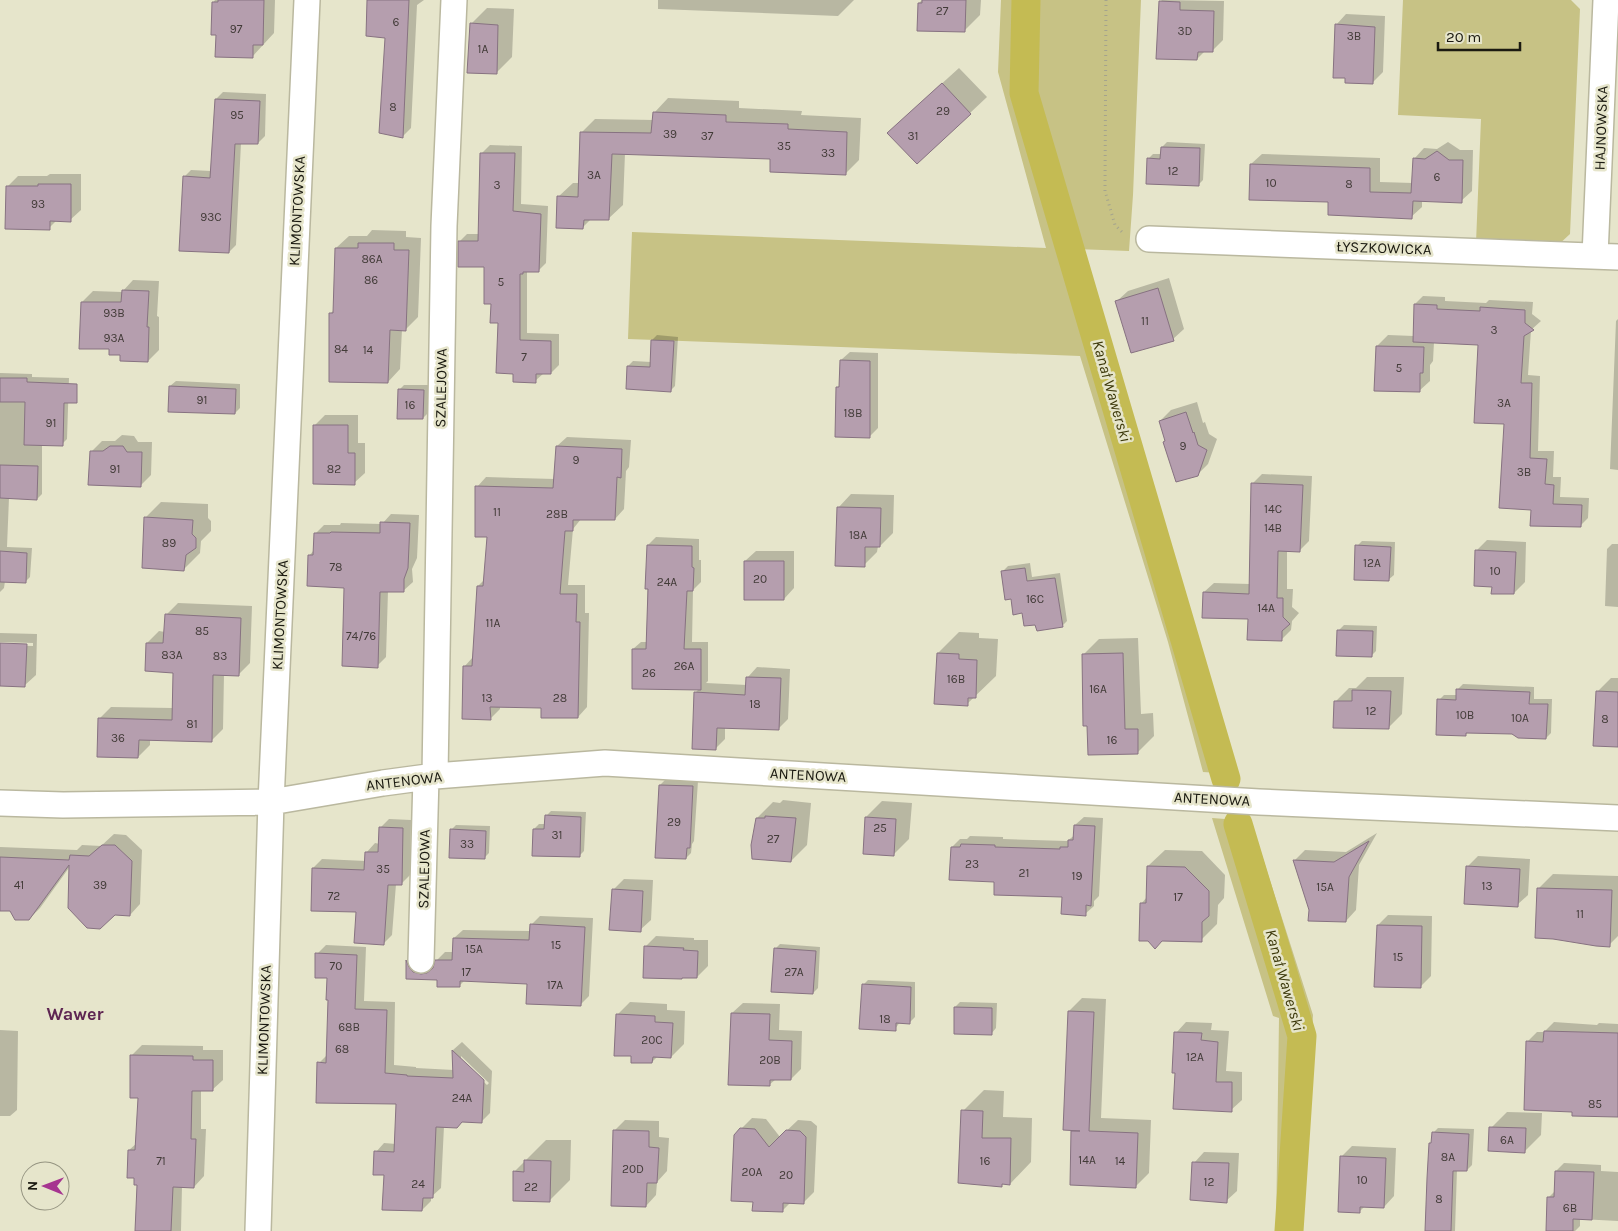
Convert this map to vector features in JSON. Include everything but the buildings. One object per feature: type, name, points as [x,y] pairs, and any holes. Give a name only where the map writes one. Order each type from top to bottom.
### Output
[{"type":"street","name":"KLIMONTOWSKA","points":[[258,1231],[271,802],[306,0]]},
{"type":"street","name":"SZALEJOWA","points":[[422,960],[430,777],[444,226],[454,0]]},
{"type":"street","name":"HAJNOWSKA","points":[[1606,0],[1607,256]]},
{"type":"street","name":"ŁYSZKOWICKA","points":[[1149,239],[1607,256]]},
{"type":"street","name":"ANTENOWA","points":[[0,804],[271,802],[383,782],[430,777],[605,764],[633,764],[1259,802],[1618,818]]},
{"type":"path","points":[[1106,0],[1105,191],[1115,225],[1128,238],[1149,239]]},
{"type":"shaded area","points":[[1001,0],[1141,0],[1129,251],[1076,249],[1233,774],[1203,772],[1168,642],[1080,356],[628,339],[632,232],[1046,248],[998,72]]},
{"type":"shaded area","points":[[1403,0],[1571,0],[1580,9],[1570,234],[1557,246],[1476,243],[1481,119],[1398,115]]},
{"type":"shaded area","points":[[1212,818],[1251,821],[1313,1015],[1301,1231],[1276,1231],[1279,1018],[1273,1016]]},
{"type":"waterway","name":"Kanał Wawerski","points":[[1026,0],[1024,93],[1226,779]]},
{"type":"waterway","name":"Kanał Wawerski","points":[[1238,824],[1302,1036],[1289,1231]]},
{"type":"district","name":"Wawer","points":[[75,1014]]}]
